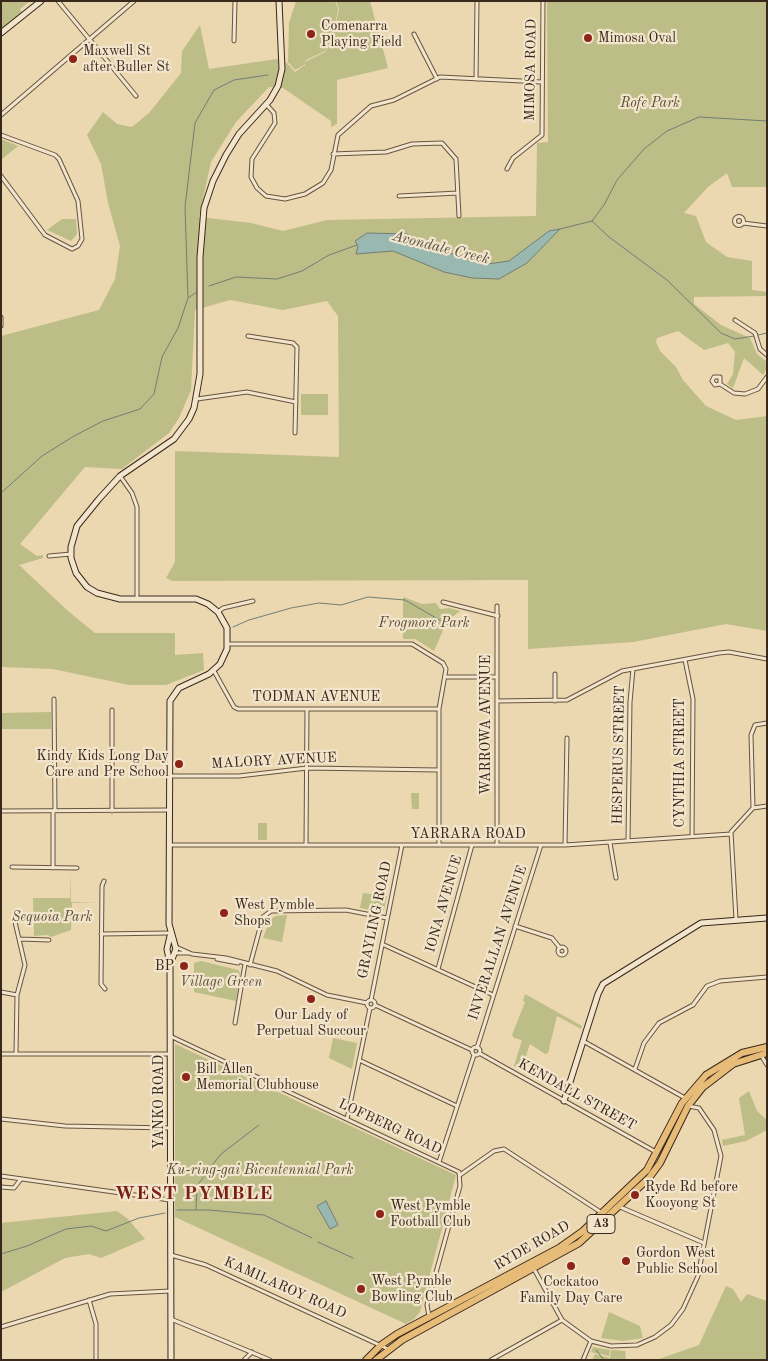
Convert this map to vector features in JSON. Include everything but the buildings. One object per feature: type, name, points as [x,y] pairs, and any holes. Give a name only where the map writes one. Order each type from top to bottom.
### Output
[{"type":"highway","name":"RYDE ROAD","points":[[366,1360],[381,1345],[429,1316],[579,1243],[620,1207],[649,1178],[686,1098],[706,1075],[742,1053],[767,1047]]},
{"type":"highway","name":"RYDE ROAD","points":[[376,1360],[388,1349],[533,1266],[570,1240],[603,1213],[660,1155],[688,1106],[703,1087],[717,1074],[739,1061],[764,1053]]},
{"type":"main road","points":[[1,33],[41,1]]},
{"type":"main road","points":[[214,671],[224,659],[228,644],[227,628],[218,612],[202,601],[108,597],[92,590],[76,573],[71,554],[72,541],[77,526],[120,476],[178,435],[189,419],[197,399],[200,374],[200,257],[204,208],[213,181],[226,155],[240,134],[276,90],[282,73],[279,1]]},
{"type":"main road","name":"YANKO ROAD","points":[[171,1360],[170,964],[168,948],[171,934],[170,701],[175,692],[184,684],[214,671]]},
{"type":"main road","points":[[564,1101],[600,989],[609,980],[697,925],[706,922],[736,919],[767,918]]},
{"type":"main road","name":"YANKO ROAD","points":[[170,964],[175,950],[171,934]]},
{"type":"main road","points":[[168,948],[175,950]]},
{"type":"street","points":[[58,1],[136,96]]},
{"type":"street","points":[[1,115],[134,1]]},
{"type":"street","points":[[234,41],[235,1]]},
{"type":"street","points":[[476,79],[477,1]]},
{"type":"street","name":"MIMOSA ROAD","points":[[507,169],[513,158],[540,138],[542,133],[543,1]]},
{"type":"street","points":[[414,34],[437,78]]},
{"type":"street","points":[[266,104],[274,112],[275,123],[252,159],[250,171],[254,183],[261,193],[278,199],[297,196],[323,183],[329,174],[336,140],[341,130],[371,106],[391,102],[437,78],[542,82]]},
{"type":"street","points":[[1,135],[55,155],[59,159],[78,201],[82,239],[78,246],[72,249],[46,235],[1,176]]},
{"type":"street","points":[[333,154],[386,152],[412,144],[442,143],[456,159],[459,216]]},
{"type":"street","points":[[400,196],[458,193]]},
{"type":"street","points":[[743,223],[767,226]]},
{"type":"street","points":[[1,317],[1,326]]},
{"type":"street","points":[[735,320],[757,337],[760,349],[767,354]]},
{"type":"street","points":[[248,336],[295,344],[295,433]]},
{"type":"street","points":[[720,384],[734,393],[746,394],[758,389],[767,377]]},
{"type":"street","points":[[197,399],[247,392],[296,402]]},
{"type":"street","points":[[120,476],[132,493],[137,507],[137,599]]},
{"type":"street","points":[[49,556],[71,554]]},
{"type":"street","points":[[218,612],[223,608],[253,601]]},
{"type":"street","points":[[443,602],[498,616]]},
{"type":"street","name":"WARROWA AVENUE","points":[[497,845],[498,606]]},
{"type":"street","points":[[228,644],[412,644],[444,663],[445,677],[439,708],[439,845]]},
{"type":"street","points":[[497,701],[567,700],[622,671],[729,652],[767,658]]},
{"type":"street","name":"CYNTHIA STREET","points":[[685,660],[693,699],[692,837]]},
{"type":"street","name":"HESPERUS STREET","points":[[628,841],[630,702],[633,669]]},
{"type":"street","name":"TODMAN AVENUE","points":[[214,671],[236,708],[439,708]]},
{"type":"street","points":[[555,674],[555,701]]},
{"type":"street","points":[[445,677],[497,677]]},
{"type":"street","points":[[54,699],[54,868]]},
{"type":"street","points":[[306,845],[307,709]]},
{"type":"street","points":[[112,710],[112,811]]},
{"type":"street","points":[[753,808],[751,734],[756,725],[767,723]]},
{"type":"street","points":[[565,845],[567,738]]},
{"type":"street","name":"MALORY AVENUE","points":[[170,776],[239,776],[307,768],[439,770]]},
{"type":"street","points":[[736,919],[731,834],[733,828],[753,808],[767,806]]},
{"type":"street","points":[[1,811],[170,810]]},
{"type":"street","name":"YARRARA ROAD","points":[[170,845],[565,845],[731,834]]},
{"type":"street","points":[[610,843],[616,878]]},
{"type":"street","name":"GRAYLING ROAD","points":[[372,1000],[402,845]]},
{"type":"street","name":"IONA AVENUE","points":[[438,969],[472,845]]},
{"type":"street","name":"INVERALLAN AVENUE","points":[[477,1048],[541,845]]},
{"type":"street","points":[[12,867],[77,868]]},
{"type":"street","points":[[104,880],[101,934],[102,984],[105,990]]},
{"type":"street","points":[[250,965],[263,917],[271,911],[346,910],[387,918]]},
{"type":"street","points":[[15,922],[26,965],[17,995],[16,1054]]},
{"type":"street","points":[[515,926],[552,938],[560,948]]},
{"type":"street","points":[[101,934],[171,934]]},
{"type":"street","points":[[19,939],[49,940]]},
{"type":"street","points":[[382,944],[494,995]]},
{"type":"street","points":[[175,950],[214,958],[226,958],[239,963],[277,970],[327,995],[367,1003],[372,1000],[375,1005],[472,1050],[474,1055],[439,1162]]},
{"type":"street","points":[[235,1023],[245,964]]},
{"type":"street","points":[[635,1069],[644,1043],[659,1023],[693,1005],[707,986],[720,980],[767,976]]},
{"type":"street","points":[[1,992],[17,995]]},
{"type":"street","points":[[347,1119],[370,1008],[367,1003]]},
{"type":"street","points":[[370,1008],[375,1005]]},
{"type":"street","name":"LOFBERG ROAD","points":[[170,1036],[456,1170],[460,1175]]},
{"type":"street","points":[[583,1040],[686,1098]]},
{"type":"street","points":[[472,1050],[477,1048],[479,1053],[474,1055]]},
{"type":"street","name":"KENDALL STREET","points":[[479,1053],[660,1155]]},
{"type":"street","points":[[764,1053],[767,1065]]},
{"type":"street","points":[[1,1054],[170,1054]]},
{"type":"street","points":[[358,1060],[457,1106]]},
{"type":"street","points":[[533,1266],[562,1320],[591,1341],[610,1346],[637,1345],[655,1337],[671,1325],[683,1309],[698,1276],[721,1156],[716,1134],[699,1108],[688,1106]]},
{"type":"street","points":[[1,1119],[15,1119],[65,1126],[170,1128]]},
{"type":"street","points":[[433,1323],[429,1316],[427,1305],[460,1186],[460,1175],[494,1151],[504,1150],[603,1213]]},
{"type":"street","points":[[1,1176],[170,1200]]},
{"type":"street","points":[[1,1187],[14,1188],[21,1178]]},
{"type":"street","points":[[620,1207],[704,1243]]},
{"type":"street","name":"KAMILAROY ROAD","points":[[170,1255],[206,1265],[388,1349]]},
{"type":"street","points":[[1,1327],[89,1300],[126,1292],[170,1291]]},
{"type":"street","points":[[89,1300],[96,1324],[96,1360]]},
{"type":"street","points":[[171,1319],[270,1360]]},
{"type":"street","points":[[491,1360],[562,1320]]},
{"type":"street","points":[[583,1360],[591,1341]]},
{"type":"street","points":[[244,1360],[252,1352]]},
{"type":"green space","points":[[1,1],[30,1],[20,9],[22,13],[1,30]]},
{"type":"green space","name":"Comenarra Playing Field","points":[[296,1],[335,1],[338,9],[332,41],[325,51],[306,60],[304,65],[295,70],[288,62],[289,23]]},
{"type":"green space","name":"Rofe Park","points":[[336,1],[370,1],[388,68],[337,80],[337,124],[331,127],[331,121],[283,88],[269,87],[236,122],[211,162],[199,217],[251,223],[283,231],[327,220],[536,216],[537,143],[548,142],[547,1],[767,1],[767,187],[732,187],[727,173],[708,187],[684,213],[696,216],[706,242],[727,257],[752,261],[752,290],[767,292],[767,296],[694,297],[694,304],[721,325],[750,338],[757,354],[767,362],[767,368],[763,375],[744,358],[733,388],[727,384],[733,374],[735,352],[728,343],[704,350],[678,331],[657,338],[656,342],[660,351],[676,367],[683,380],[706,406],[736,420],[767,416],[767,631],[726,624],[633,642],[528,649],[528,580],[172,581],[166,578],[175,562],[175,451],[339,457],[338,316],[327,301],[283,310],[230,300],[195,310],[191,390],[179,418],[169,433],[122,469],[85,467],[20,544],[37,556],[43,555],[43,558],[19,565],[68,611],[95,633],[175,633],[175,655],[203,653],[204,670],[166,685],[129,685],[53,669],[1,667],[1,336],[99,310],[115,279],[120,246],[108,203],[101,164],[87,135],[103,112],[117,124],[132,127],[149,113],[181,73],[182,51],[200,25],[209,69],[277,59],[287,63],[295,72],[305,65],[305,62],[325,52],[332,42],[339,9]]},
{"type":"green space","points":[[1,139],[18,146],[1,160]]},
{"type":"green space","points":[[62,219],[76,219],[77,234],[71,241],[47,230]]},
{"type":"green space","points":[[301,394],[328,394],[328,415],[301,415]]},
{"type":"green space","name":"Frogmore Park","points":[[403,597],[422,604],[436,603],[440,609],[449,608],[460,611],[447,621],[434,651],[415,639],[403,639]]},
{"type":"green space","points":[[51,712],[51,729],[2,729],[2,713]]},
{"type":"green space","points":[[411,793],[419,793],[419,809],[412,809]]},
{"type":"green space","points":[[258,823],[267,823],[267,840],[258,840]]},
{"type":"green space","name":"Sequoia Park","points":[[70,871],[71,902],[98,903],[72,903],[71,930],[51,937],[47,935],[34,936],[33,898],[70,898]]},
{"type":"green space","points":[[363,893],[387,896],[384,910],[381,912],[360,908]]},
{"type":"green space","points":[[287,915],[282,942],[263,938],[270,919],[276,916]]},
{"type":"green space","name":"Village Green","points":[[201,961],[238,970],[240,973],[236,1001],[194,992],[194,963]]},
{"type":"green space","points":[[525,994],[582,1026],[581,1029],[557,1016],[548,1053],[545,1054],[530,1044],[521,1070],[514,1066],[522,1040],[514,1038],[512,1035],[525,1002],[523,1001]]},
{"type":"green space","points":[[333,1038],[357,1043],[352,1069],[329,1058]]},
{"type":"green space","name":"Ku-ring-gai Bicentennial Park","points":[[175,1044],[456,1175],[420,1312],[414,1319],[406,1324],[175,1217]]},
{"type":"green space","points":[[749,1091],[757,1111],[767,1120],[767,1130],[746,1141],[723,1146],[722,1140],[745,1135],[739,1098]]},
{"type":"green space","points":[[117,1211],[128,1219],[145,1239],[101,1258],[89,1254],[65,1258],[1,1292],[1,1223]]},
{"type":"green space","points":[[726,1286],[733,1289],[741,1302],[747,1294],[767,1301],[767,1360],[656,1360],[699,1345]]},
{"type":"green space","points":[[609,1312],[640,1326],[643,1338],[623,1341],[601,1338]]},
{"type":"green space","points":[[593,1347],[610,1350],[609,1356],[591,1352]]},
{"type":"green space","points":[[611,1350],[625,1351],[626,1360],[592,1360],[595,1354],[610,1358]]},
{"type":"water","points":[[560,229],[527,263],[499,279],[472,278],[444,272],[393,251],[356,254],[358,246],[355,241],[367,233],[407,234],[424,246],[488,264],[509,261],[549,231]]},
{"type":"water","points":[[326,1201],[338,1225],[330,1229],[317,1206]]},
{"type":"waterway","points":[[188,297],[185,207],[195,123],[214,90],[234,80],[268,75]]},
{"type":"waterway","name":"Avondale Creek","points":[[560,229],[592,221],[604,205],[617,180],[644,149],[667,131],[699,117],[767,121]]},
{"type":"waterway","points":[[592,221],[609,237],[667,280],[721,333],[735,339],[754,336]]},
{"type":"waterway","name":"Avondale Creek","points":[[209,286],[236,277],[277,279],[302,271],[329,255],[357,245]]},
{"type":"waterway","name":"Avondale Creek","points":[[1,493],[42,456],[74,436],[103,421],[140,409],[154,394],[162,357],[178,328],[188,298],[197,292]]},
{"type":"waterway","points":[[758,335],[767,333]]},
{"type":"waterway","points":[[233,627],[249,620],[291,608],[319,603],[341,605],[368,597],[405,600],[450,626]]},
{"type":"waterway","points":[[196,1209],[197,1186],[210,1168],[221,1154],[259,1125]]},
{"type":"waterway","points":[[177,1210],[209,1210],[264,1215],[312,1238]]},
{"type":"waterway","points":[[1,1254],[27,1246],[66,1229],[91,1226],[106,1231],[139,1218],[165,1213]]},
{"type":"waterway","points":[[318,1242],[353,1258]]},
{"type":"waterway","points":[[596,1350],[604,1360]]},
{"type":"place","name":"Comenarra Playing Field","points":[[311,34]]},
{"type":"place","name":"Mimosa Oval","points":[[588,38]]},
{"type":"place","name":"Maxwell St after Buller St","points":[[73,59]]},
{"type":"place","name":"Kindy Kids Long Day Care and Pre School","points":[[179,764]]},
{"type":"place","name":"West Pymble Shops","points":[[224,913]]},
{"type":"place","name":"BP","points":[[184,966]]},
{"type":"place","name":"Our Lady of Perpetual Succour","points":[[311,999]]},
{"type":"place","name":"Bill Allen Memorial Clubhouse","points":[[186,1077]]},
{"type":"place","name":"Ryde Rd before Kooyong St","points":[[635,1195]]},
{"type":"place","name":"West Pymble Football Club","points":[[380,1214]]},
{"type":"place","name":"Gordon West Public School","points":[[626,1261]]},
{"type":"place","name":"Cockatoo Family Day Care","points":[[571,1266]]},
{"type":"place","name":"West Pymble Bowling Club","points":[[361,1289]]},
{"type":"district","name":"WEST PYMBLE","points":[[194,1194]]}]
